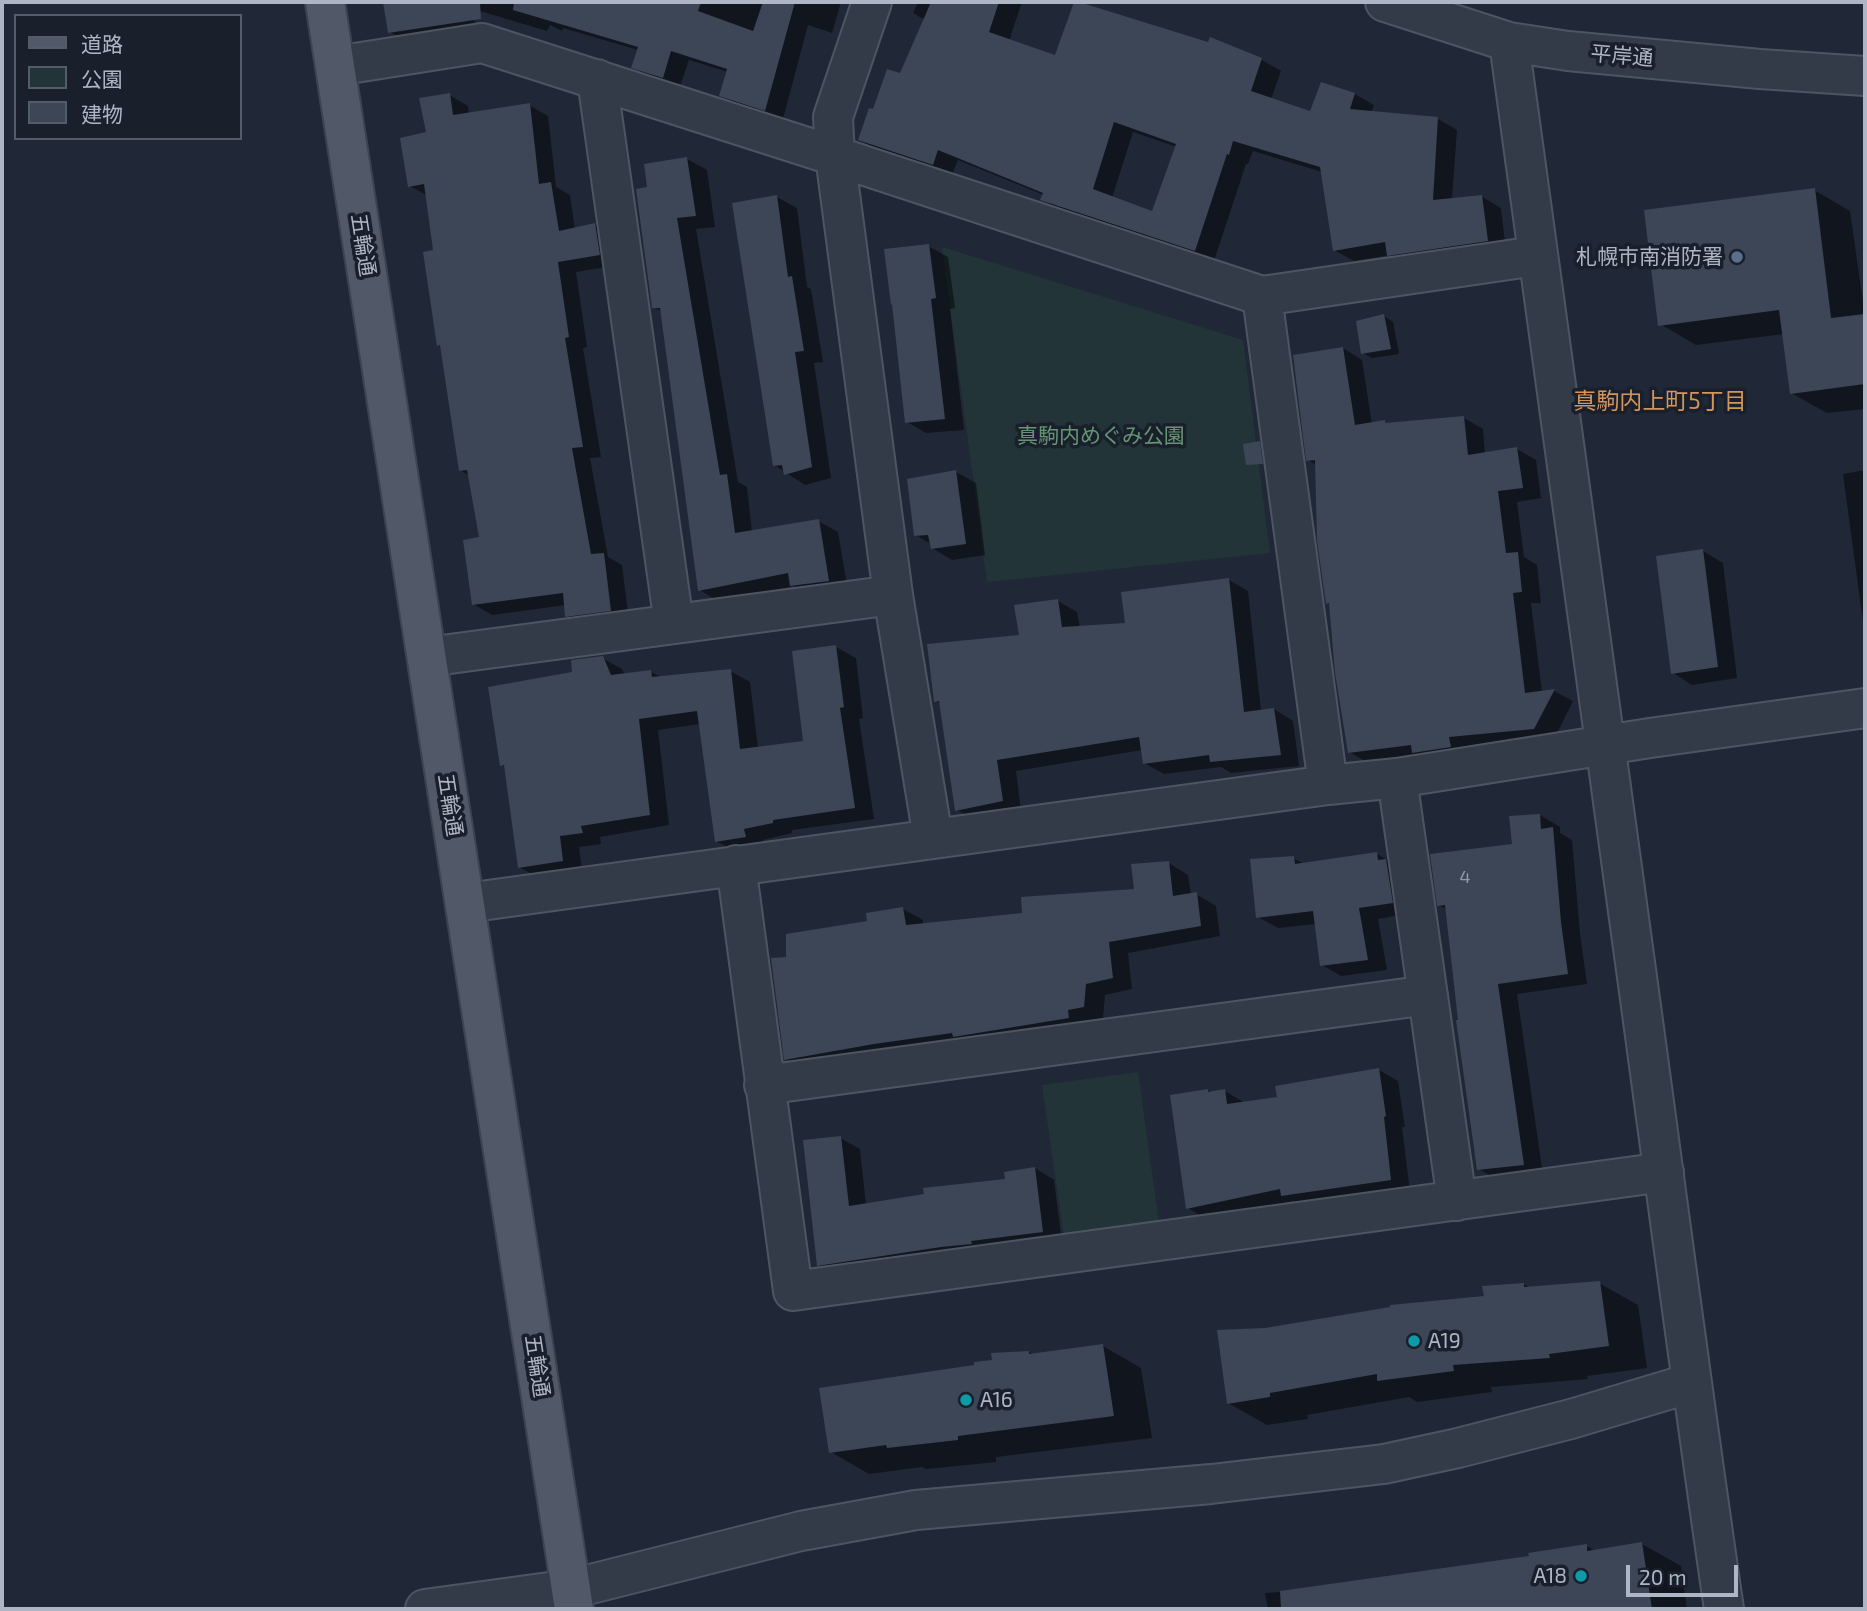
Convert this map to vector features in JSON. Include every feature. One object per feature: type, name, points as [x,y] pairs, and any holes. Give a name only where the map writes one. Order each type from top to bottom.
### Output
[{"type":"main road","name":"五輪通","points":[[325,2],[573,1599]]},
{"type":"street","points":[[872,2],[833,117],[835,156],[893,595],[933,838]]},
{"type":"street","name":"平岸通","points":[[1385,2],[1509,42],[1568,51],[1865,76]]},
{"type":"street","points":[[1509,42],[1536,256],[1724,1609]]},
{"type":"street","points":[[336,66],[482,43],[1262,296],[1536,256]]},
{"type":"street","points":[[597,79],[674,624]]},
{"type":"street","points":[[1262,296],[1328,785]]},
{"type":"street","points":[[427,657],[893,595]]},
{"type":"street","points":[[466,903],[933,838],[1397,778],[1865,708]]},
{"type":"street","points":[[1397,778],[1457,1201]]},
{"type":"street","points":[[736,865],[793,1292],[1664,1172]]},
{"type":"street","points":[[764,1085],[1428,995]]},
{"type":"street","points":[[425,1609],[573,1599],[801,1531],[916,1510],[1211,1484],[1384,1464],[1534,1429],[1691,1383]]},
{"type":"green space","name":"真駒内めぐみ公園","points":[[942,247],[1243,340],[1270,553],[987,582]]},
{"type":"green space","points":[[1138,1072],[1161,1238],[1066,1250],[1042,1085]]},
{"type":"building","points":[[383,2],[480,2],[481,19],[388,33]]},
{"type":"building","points":[[514,2],[701,2],[698,11],[753,31],[763,2],[795,2],[765,111],[719,96],[727,69],[671,51],[663,78],[631,68],[638,47],[513,10]]},
{"type":"building","points":[[931,2],[999,2],[989,32],[1055,55],[1074,2],[1208,42],[1210,37],[1262,58],[1251,91],[1310,111],[1321,82],[1355,93],[1350,109],[1438,117],[1433,200],[1482,195],[1488,241],[1387,256],[1385,242],[1333,251],[1320,167],[1233,141],[1195,251],[1040,200],[1043,193],[938,150],[933,165],[858,140],[869,108],[873,109],[887,69],[900,73]],"holes":[[[1114,122],[1176,144],[1152,211],[1093,189]]]},
{"type":"building","points":[[450,93],[453,115],[530,103],[539,184],[551,182],[559,231],[595,223],[600,255],[558,262],[569,337],[565,338],[583,447],[572,448],[591,554],[604,553],[611,611],[565,617],[563,593],[472,605],[463,540],[479,537],[467,470],[459,471],[440,345],[437,346],[423,252],[433,250],[424,184],[408,187],[400,138],[426,132],[419,98]]},
{"type":"building","points":[[687,157],[696,216],[677,218],[720,475],[727,474],[735,533],[819,519],[829,581],[790,586],[788,573],[698,591],[660,308],[652,308],[636,189],[647,187],[644,164]]},
{"type":"building","name":"札幌市南消防署","points":[[1815,188],[1831,318],[1865,314],[1865,384],[1790,394],[1779,310],[1658,326],[1644,210]]},
{"type":"building","points":[[777,195],[788,277],[792,276],[804,351],[795,352],[812,467],[784,475],[782,465],[773,466],[732,203]]},
{"type":"building","points":[[929,244],[936,298],[931,299],[945,419],[905,423],[884,249]]},
{"type":"building","points":[[1384,314],[1391,349],[1361,354],[1356,321]]},
{"type":"building","points":[[1343,347],[1355,425],[1385,420],[1385,423],[1464,416],[1468,455],[1517,447],[1523,488],[1498,491],[1506,553],[1518,552],[1522,592],[1513,593],[1525,693],[1555,689],[1534,729],[1449,737],[1451,747],[1412,753],[1411,745],[1348,753],[1335,673],[1329,603],[1326,604],[1317,541],[1315,460],[1306,461],[1293,355]]},
{"type":"building","points":[[1260,441],[1263,464],[1246,465],[1243,444]]},
{"type":"building","points":[[956,470],[966,544],[931,549],[928,535],[914,536],[907,479]]},
{"type":"building","points":[[1703,549],[1718,667],[1671,674],[1656,556]]},
{"type":"building","points":[[1229,578],[1244,712],[1274,708],[1281,755],[1210,762],[1209,755],[1143,764],[1139,737],[997,760],[1003,801],[955,811],[939,701],[934,702],[927,644],[1019,635],[1014,605],[1058,599],[1062,627],[1125,623],[1121,592]]},
{"type":"building","points":[[836,645],[844,707],[840,708],[855,808],[773,820],[773,823],[744,829],[746,837],[715,842],[697,711],[639,719],[650,815],[581,826],[583,833],[560,836],[563,861],[518,868],[504,765],[500,766],[488,687],[572,672],[571,660],[603,656],[611,675],[651,670],[652,677],[731,669],[740,749],[803,741],[792,651]]},
{"type":"building","points":[[1540,814],[1541,829],[1553,827],[1568,974],[1498,984],[1524,1165],[1477,1170],[1456,1020],[1445,905],[1437,906],[1430,854],[1512,844],[1509,816]]},
{"type":"building","points":[[1377,852],[1378,860],[1386,859],[1393,903],[1359,908],[1368,960],[1320,966],[1313,911],[1256,918],[1250,859],[1294,856],[1295,864]]},
{"type":"building","points":[[1169,861],[1173,896],[1197,892],[1201,926],[1109,942],[1113,978],[1086,984],[1084,1007],[1068,1010],[1069,1018],[953,1037],[952,1033],[874,1044],[784,1060],[771,958],[786,957],[786,934],[867,921],[866,913],[903,907],[906,925],[1022,913],[1021,897],[1134,889],[1131,864]]},
{"type":"building","points":[[1379,1068],[1391,1180],[1281,1196],[1280,1189],[1186,1209],[1170,1095],[1225,1089],[1227,1104],[1277,1097],[1275,1086]]},
{"type":"building","points":[[841,1136],[849,1206],[924,1194],[923,1188],[1005,1179],[1004,1172],[1035,1167],[1043,1232],[817,1266],[803,1140]]},
{"type":"building","name":"A19","points":[[1600,1281],[1609,1346],[1549,1354],[1550,1358],[1453,1365],[1454,1371],[1377,1381],[1377,1374],[1270,1393],[1270,1397],[1227,1404],[1217,1330],[1265,1328],[1390,1305],[1484,1296],[1482,1286],[1524,1283],[1524,1287]]},
{"type":"building","name":"A16","points":[[1103,1344],[1114,1416],[958,1436],[958,1440],[887,1448],[886,1445],[829,1453],[819,1388],[974,1365],[974,1362],[992,1360],[991,1353],[1029,1351],[1029,1354]]},
{"type":"building","name":"A18","points":[[1642,1542],[1652,1609],[1281,1609],[1280,1591],[1529,1556],[1528,1553],[1587,1544],[1587,1551]]},
{"type":"place","name":"札幌市南消防署","points":[[1737,257]]},
{"type":"place","name":"A19","points":[[1414,1341]]},
{"type":"place","name":"A16","points":[[966,1400]]},
{"type":"place","name":"A18","points":[[1581,1576]]},
{"type":"district","name":"真駒内上町5丁目","points":[[1660,401]]}]
